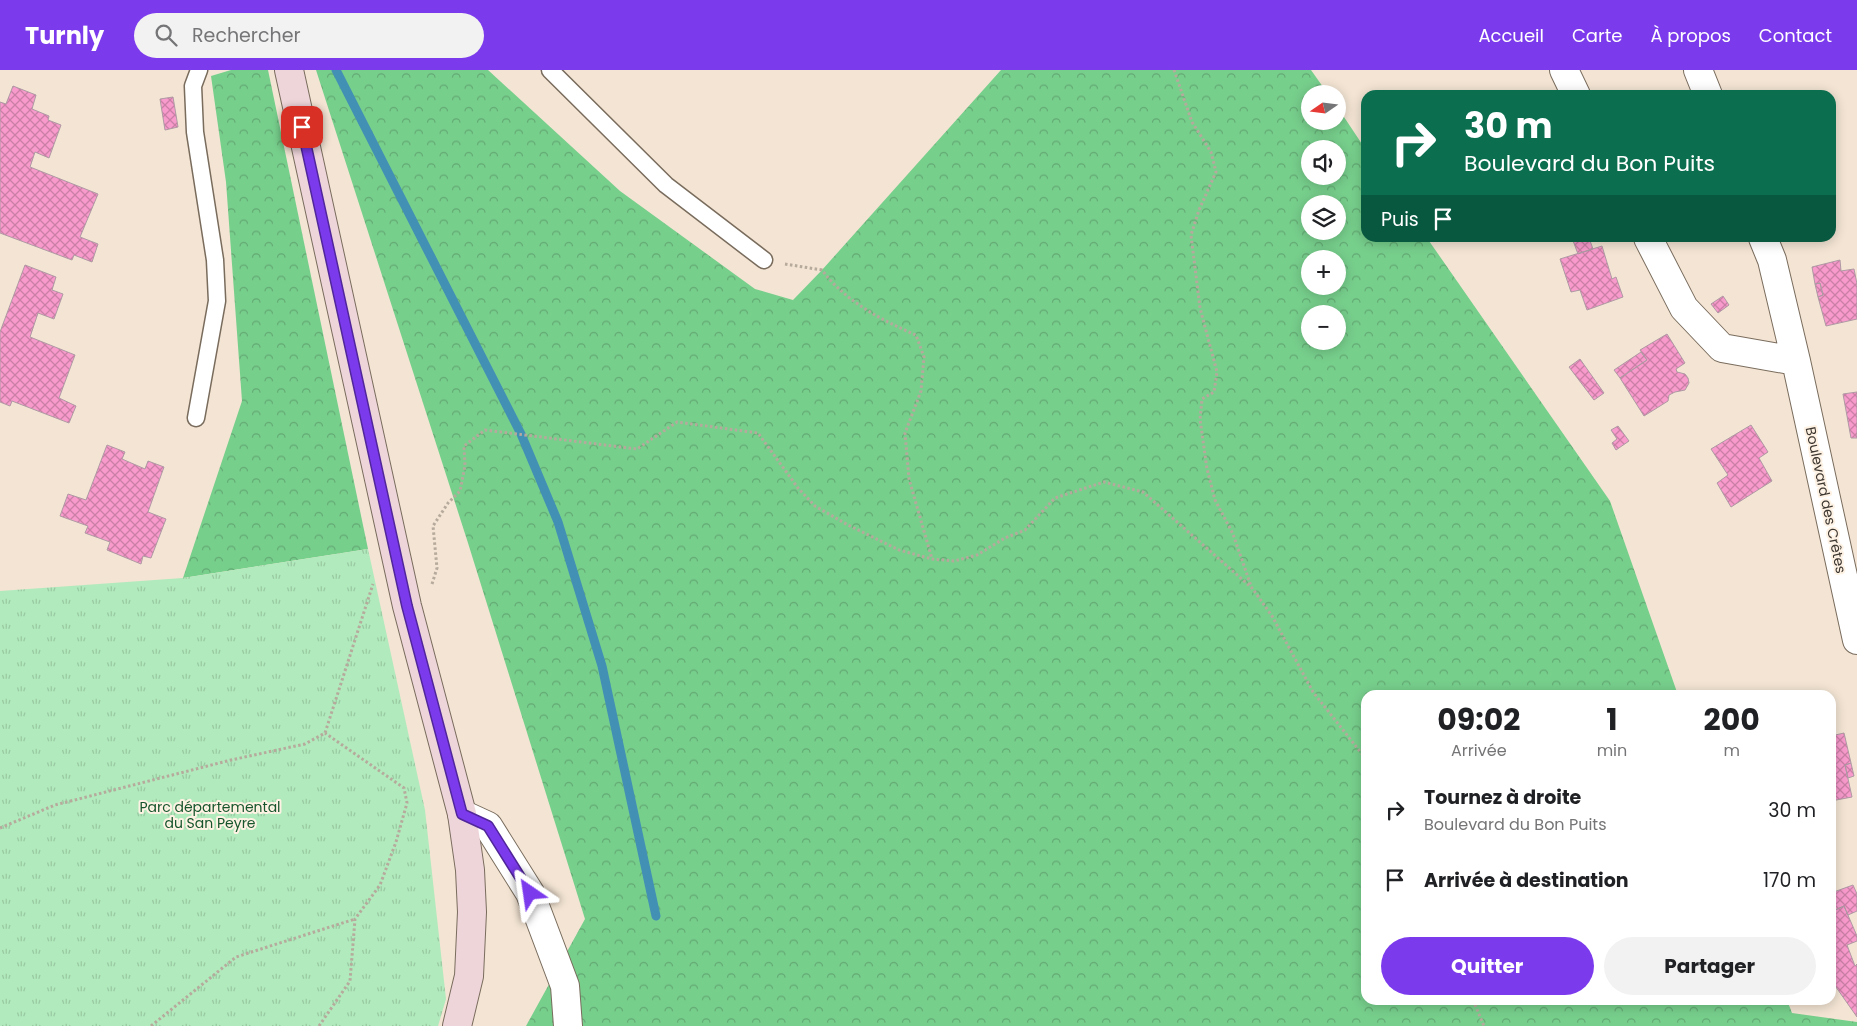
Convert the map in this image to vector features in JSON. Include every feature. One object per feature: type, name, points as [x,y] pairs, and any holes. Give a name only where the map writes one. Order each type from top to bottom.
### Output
[{"type":"main road","points":[[290,70],[407,606],[462,814],[470,870],[472,912],[469,976],[457,1026]]},
{"type":"street","points":[[1564,70],[1574,90]]},
{"type":"street","points":[[1698,70],[1706,90]]},
{"type":"street","points":[[1650,242],[1684,308],[1722,348],[1796,361]]},
{"type":"street","name":"Boulevard des Crêtes","points":[[1765,242],[1772,260],[1796,361],[1857,640]]},
{"type":"street","points":[[462,814],[488,826],[530,893],[565,986],[568,1026]]},
{"type":"lane","points":[[196,418],[217,301],[215,260],[195,132],[193,86],[199,70]]},
{"type":"lane","points":[[550,70],[666,185],[764,260]]},
{"type":"path","points":[[1174,70],[1192,122],[1211,152],[1216,172],[1198,210],[1191,235],[1200,308],[1217,372],[1214,392],[1202,399],[1200,419],[1207,469],[1215,500],[1233,534],[1252,588]]},
{"type":"path","points":[[764,260],[822,270],[832,283],[882,320],[916,335],[924,357],[921,391],[905,433],[909,479],[932,559]]},
{"type":"path","points":[[0,828],[55,805],[231,760],[305,744],[325,733],[374,580],[407,606],[429,597],[437,568],[432,526],[448,503],[460,491],[465,466],[464,446],[485,430],[637,449],[677,422],[758,433],[798,488],[815,506],[899,550],[932,559],[954,561],[977,555],[1005,538],[1025,530],[1055,498],[1104,482],[1143,492],[1252,588],[1272,616],[1313,692],[1361,753]]},
{"type":"path","points":[[319,1026],[350,981],[355,919],[380,885],[396,842],[407,803],[404,788],[325,733]]},
{"type":"path","points":[[151,1026],[236,957],[355,919]]},
{"type":"path","points":[[1475,1005],[1484,1026]]},
{"type":"green space","points":[[231,70],[268,70],[368,549],[183,578],[242,401],[226,182],[211,76]]},
{"type":"green space","points":[[316,70],[488,70],[620,191],[755,289],[793,300],[1001,70],[1311,70],[1322,85],[1301,85],[1301,130],[1346,130],[1346,120],[1361,142],[1361,242],[1430,242],[1610,501],[1676,690],[1361,690],[1361,1005],[1789,1005],[1792,1013],[1857,1022],[1857,1026],[526,1026],[585,919],[468,543]]},
{"type":"green space","name":"Parc départemental du San Peyre","points":[[368,549],[425,810],[446,999],[438,1026],[0,1026],[0,591],[183,578]]},
{"type":"building","points":[[13,86],[36,95],[32,109],[49,116],[48,120],[61,125],[49,158],[35,152],[30,167],[98,194],[80,237],[98,244],[92,262],[74,255],[72,260],[0,233],[0,102],[6,104]]},
{"type":"building","points":[[173,97],[178,127],[165,130],[160,99]]},
{"type":"building","points":[[1574,242],[1590,242],[1593,249],[1578,254]]},
{"type":"building","points":[[1602,246],[1612,279],[1616,277],[1623,297],[1587,310],[1580,290],[1571,292],[1560,259]]},
{"type":"building","points":[[1840,260],[1841,271],[1854,269],[1857,284],[1857,319],[1826,326],[1818,297],[1823,295],[1820,283],[1815,284],[1812,267]]},
{"type":"building","points":[[25,265],[56,277],[52,290],[63,294],[54,319],[38,313],[30,337],[75,355],[59,398],[76,406],[69,423],[12,401],[10,406],[0,402],[0,332]]},
{"type":"building","points":[[1820,283],[1823,295],[1818,297],[1815,284]]},
{"type":"building","points":[[1723,296],[1729,305],[1718,313],[1711,304]]},
{"type":"building","points":[[1667,334],[1685,363],[1676,369],[1677,372],[1685,374],[1689,383],[1685,390],[1669,395],[1668,401],[1644,416],[1620,378],[1647,360],[1640,350]]},
{"type":"building","points":[[1641,352],[1647,360],[1620,378],[1614,370]]},
{"type":"building","points":[[1580,359],[1604,393],[1594,400],[1569,367]]},
{"type":"building","points":[[1857,392],[1857,438],[1851,438],[1843,394]]},
{"type":"building","points":[[1751,425],[1768,452],[1759,458],[1772,481],[1731,507],[1717,483],[1728,475],[1711,449]]},
{"type":"building","points":[[1618,426],[1629,441],[1616,450],[1612,443],[1617,439],[1611,430]]},
{"type":"building","points":[[107,445],[125,452],[122,459],[145,469],[148,461],[164,467],[148,512],[166,519],[151,558],[143,556],[141,564],[107,550],[110,542],[85,533],[88,526],[60,516],[68,494],[86,500]]},
{"type":"building","points":[[1844,733],[1851,763],[1845,765],[1852,797],[1836,800],[1836,735]]},
{"type":"building","points":[[1851,763],[1854,776],[1848,778],[1845,765]]},
{"type":"building","points":[[1853,885],[1857,894],[1857,911],[1848,915],[1844,906],[1836,910],[1836,891]]},
{"type":"building","points":[[1844,906],[1857,936],[1857,941],[1847,945],[1855,966],[1857,964],[1857,1017],[1836,987],[1836,910]]},
{"type":"waterway","points":[[336,70],[521,434],[558,522],[602,666],[656,916]]},
{"type":"route","points":[[302,127],[407,606],[462,814],[488,826],[530,893]]}]
